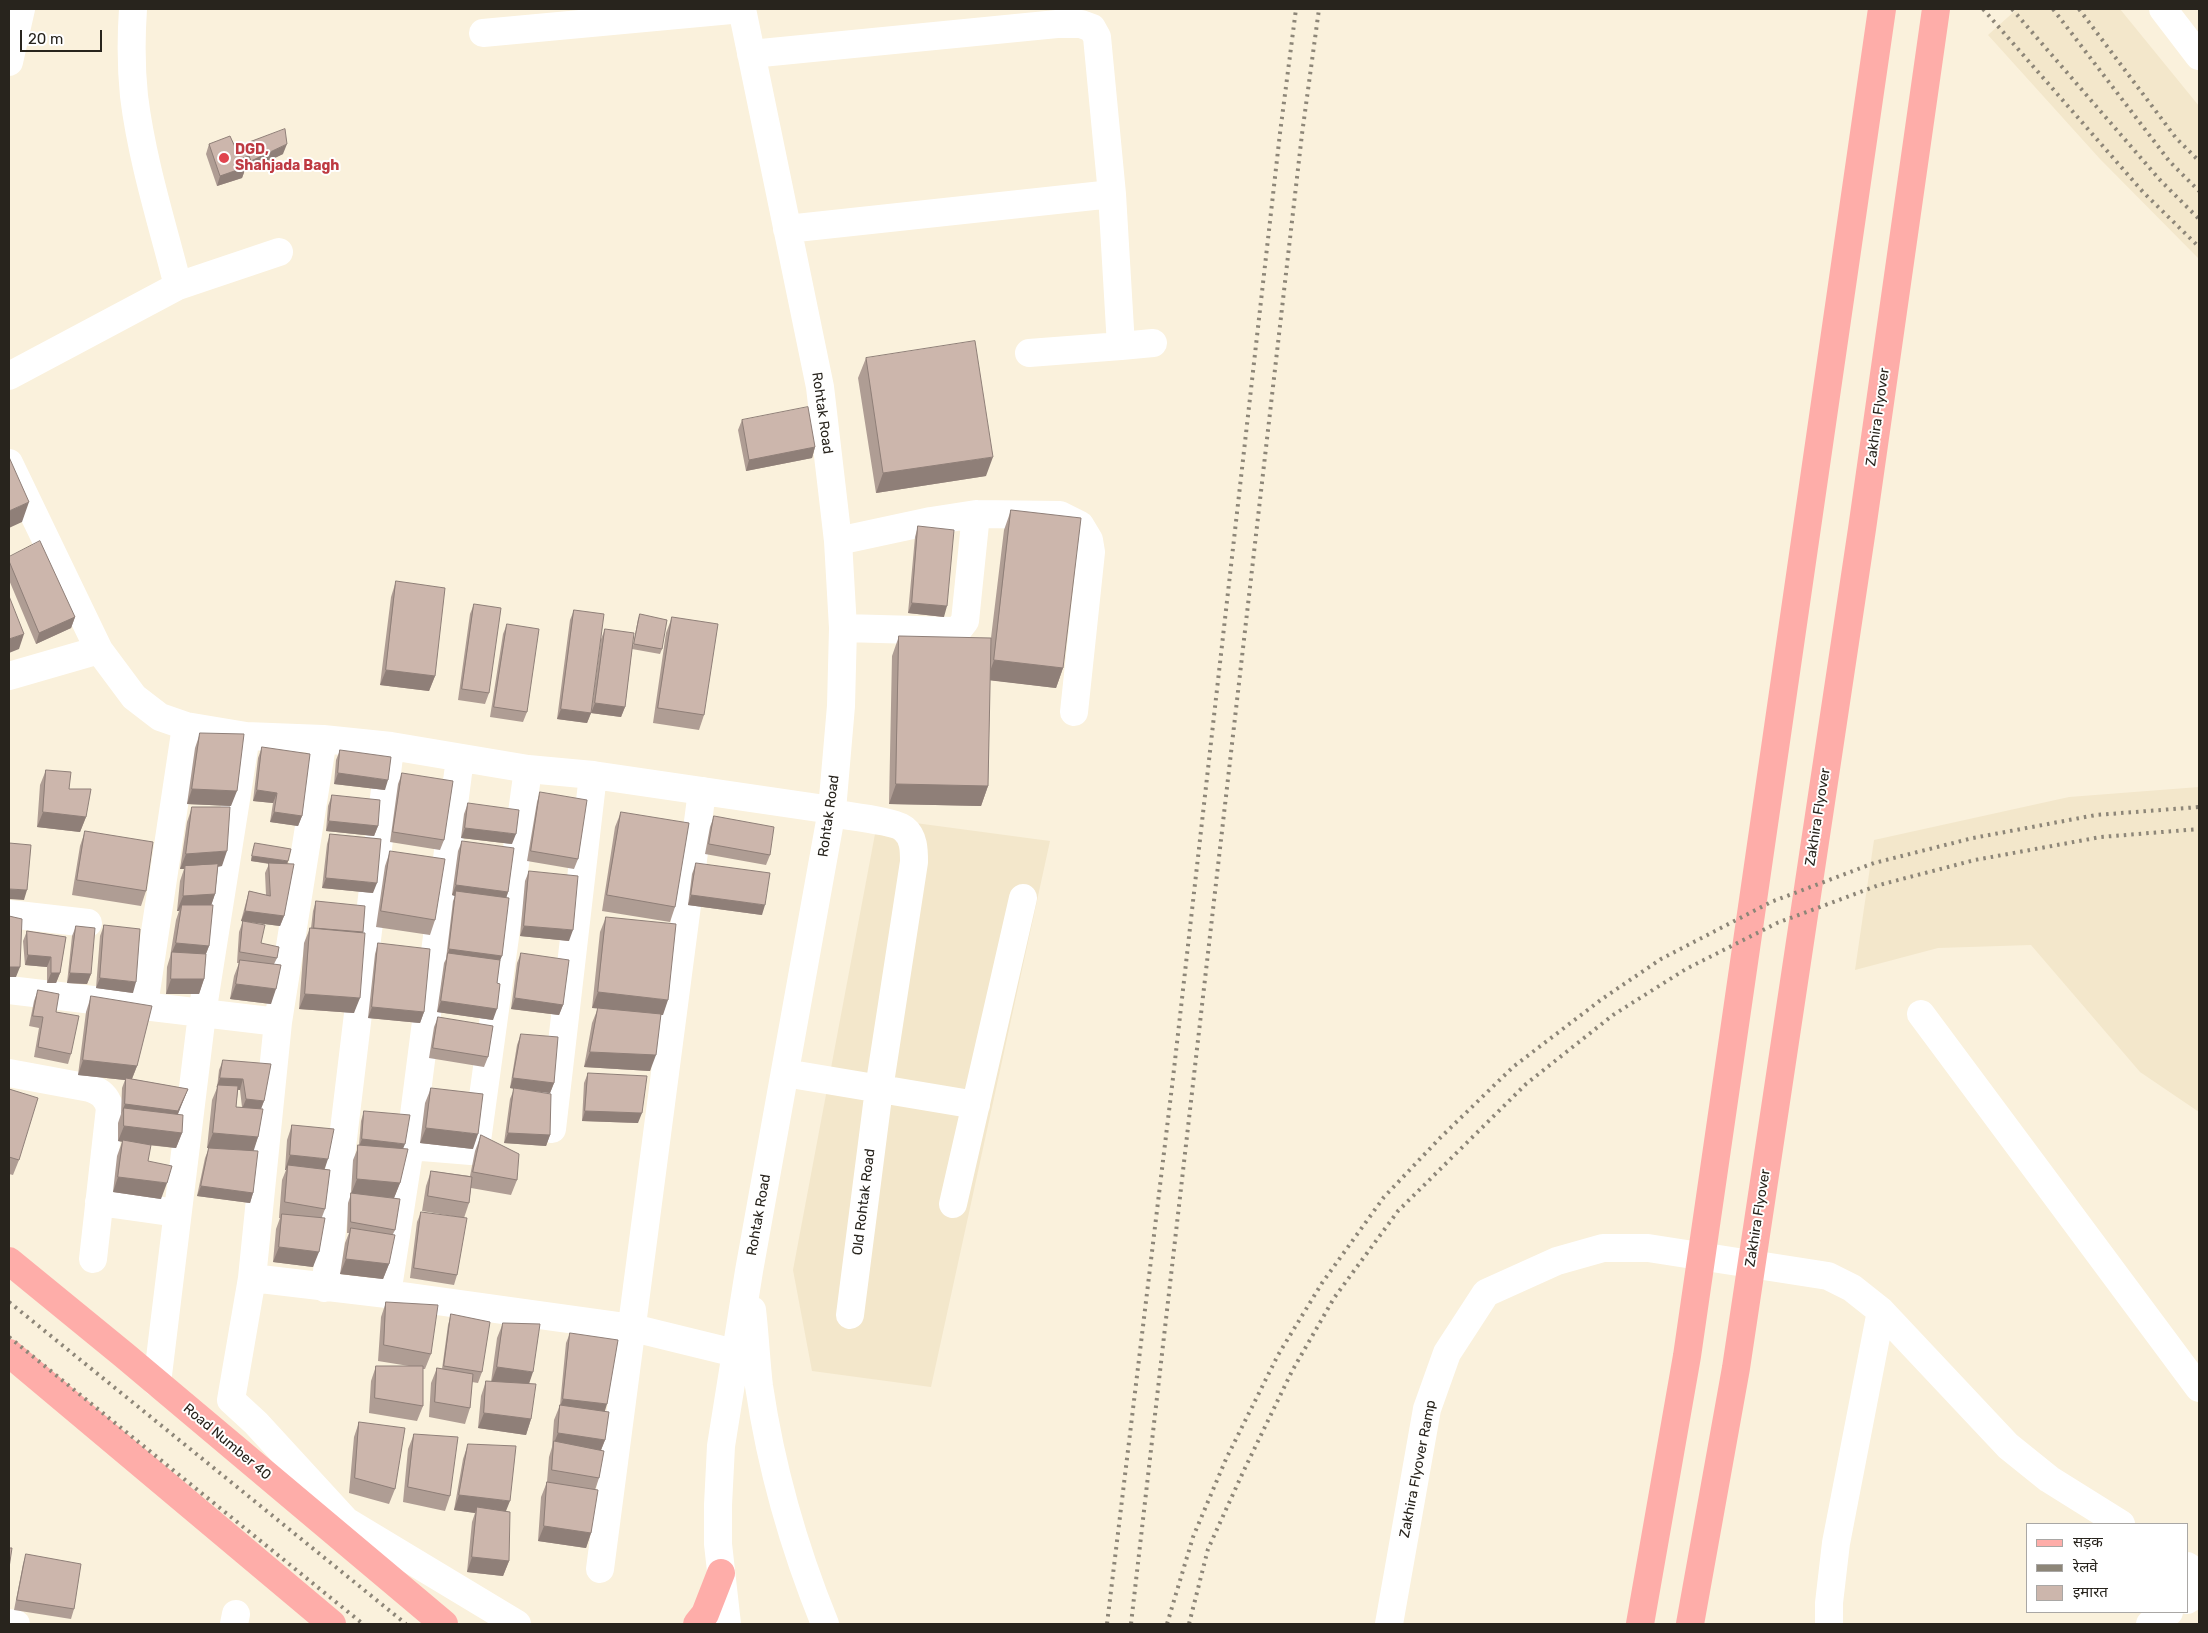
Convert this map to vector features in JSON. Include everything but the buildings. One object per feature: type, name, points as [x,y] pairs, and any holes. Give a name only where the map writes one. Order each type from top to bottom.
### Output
[{"type":"main road","points":[[1640,1624],[1687,1356],[1882,9]]},
{"type":"main road","name":"Zakhira Flyover","points":[[1690,1624],[1736,1368],[1862,528],[1936,9]]},
{"type":"main road","name":"Road Number 40","points":[[9,1261],[444,1624]]},
{"type":"main road","points":[[9,1353],[332,1624]]},
{"type":"main road","points":[[697,1624],[705,1614],[721,1573]]},
{"type":"street","points":[[9,62],[21,9]]},
{"type":"street","points":[[133,9],[131,39],[134,96],[144,155],[178,286]]},
{"type":"street","points":[[484,33],[742,9]]},
{"type":"street","name":"Rohtak Road","points":[[727,1624],[721,1573],[718,1505],[721,1446],[749,1272],[831,812],[841,706],[843,628],[838,541],[820,387],[742,9]]},
{"type":"street","points":[[2163,9],[2199,56]]},
{"type":"street","points":[[751,54],[1057,24],[1080,24],[1092,28],[1097,37],[1112,194],[1122,346]]},
{"type":"street","points":[[787,229],[1112,194]]},
{"type":"street","points":[[9,376],[178,286],[278,252]]},
{"type":"street","points":[[1029,353],[1153,343]]},
{"type":"street","points":[[9,463],[99,650],[134,697],[160,717],[186,726],[246,736],[323,739],[391,746],[528,769],[593,775],[831,812]]},
{"type":"street","points":[[838,541],[931,521],[976,514],[1060,515],[1072,520],[1086,532],[1091,552],[1074,712]]},
{"type":"street","points":[[843,628],[958,630],[964,621],[976,514]]},
{"type":"street","points":[[9,676],[99,650]]},
{"type":"street","points":[[144,1005],[186,726]]},
{"type":"street","points":[[157,1383],[202,1014],[246,736]]},
{"type":"street","points":[[323,739],[278,1022],[252,1278],[231,1400],[256,1423],[346,1521],[516,1624]]},
{"type":"street","points":[[325,1288],[391,746]]},
{"type":"street","points":[[387,1294],[410,1146],[460,758]]},
{"type":"street","points":[[410,1146],[471,1151],[476,1148],[528,769]]},
{"type":"street","points":[[552,1130],[593,775]]},
{"type":"street","points":[[600,1569],[702,791]]},
{"type":"street","name":"Old Rohtak Road","points":[[831,812],[904,828],[911,838],[914,848],[914,862],[879,1089],[850,1315]]},
{"type":"street","points":[[953,1204],[1023,898]]},
{"type":"street","points":[[9,914],[88,923]]},
{"type":"street","points":[[9,990],[278,1022]]},
{"type":"street","points":[[1921,1014],[2199,1388]]},
{"type":"street","points":[[9,1073],[90,1088],[100,1091],[107,1099],[110,1108],[93,1259]]},
{"type":"street","points":[[785,1073],[976,1105]]},
{"type":"street","points":[[100,1202],[177,1213]]},
{"type":"street","name":"Zakhira Flyover Ramp","points":[[1389,1624],[1427,1409],[1447,1353],[1486,1293],[1557,1261],[1603,1248],[1648,1248],[1828,1276],[1852,1288],[1882,1311],[2008,1446],[2049,1479],[2119,1523]]},
{"type":"street","points":[[749,1272],[759,1385],[772,1458],[793,1537],[825,1624]]},
{"type":"street","points":[[252,1278],[387,1294],[633,1328],[735,1353]]},
{"type":"street","points":[[1829,1624],[1829,1603],[1836,1543],[1882,1311]]},
{"type":"street","points":[[2188,1567],[2199,1574]]},
{"type":"street","points":[[2188,1599],[2199,1592]]},
{"type":"street","points":[[2150,1624],[2167,1613]]},
{"type":"street","points":[[9,1623],[16,1624]]},
{"type":"shaded area","points":[[2017,9],[2120,9],[2199,106],[2199,259],[2100,159],[1988,35]]},
{"type":"shaded area","points":[[2199,787],[2199,1112],[2140,1072],[2031,945],[1938,948],[1855,970],[1874,840],[2069,797]]},
{"type":"shaded area","points":[[878,818],[1050,841],[931,1387],[812,1371],[793,1270]]},
{"type":"railway","points":[[1107,1624],[1173,1078],[1280,133],[1296,9]]},
{"type":"railway","points":[[1131,1624],[1302,134],[1319,9]]},
{"type":"railway","points":[[1983,9],[2143,192],[2199,247]]},
{"type":"railway","points":[[2012,9],[2160,180],[2199,219]]},
{"type":"railway","points":[[2053,9],[2170,162],[2199,191]]},
{"type":"railway","points":[[2079,9],[2176,138],[2199,161]]},
{"type":"railway","points":[[1167,1624],[1193,1537],[1226,1459],[1278,1355],[1322,1283],[1384,1197],[1440,1138],[1513,1067],[1602,999],[1661,959],[1771,902],[1874,863],[1973,838],[2096,815],[2199,807]]},
{"type":"railway","points":[[1189,1624],[1208,1549],[1292,1371],[1334,1298],[1398,1211],[1526,1084],[1613,1015],[1686,969],[1777,923],[1879,885],[1975,860],[2101,837],[2199,829]]},
{"type":"railway","points":[[9,1302],[406,1624]]},
{"type":"railway","points":[[9,1337],[363,1624]]},
{"type":"place","name":"DGD, Shahjada Bagh","points":[[224,158]]}]
